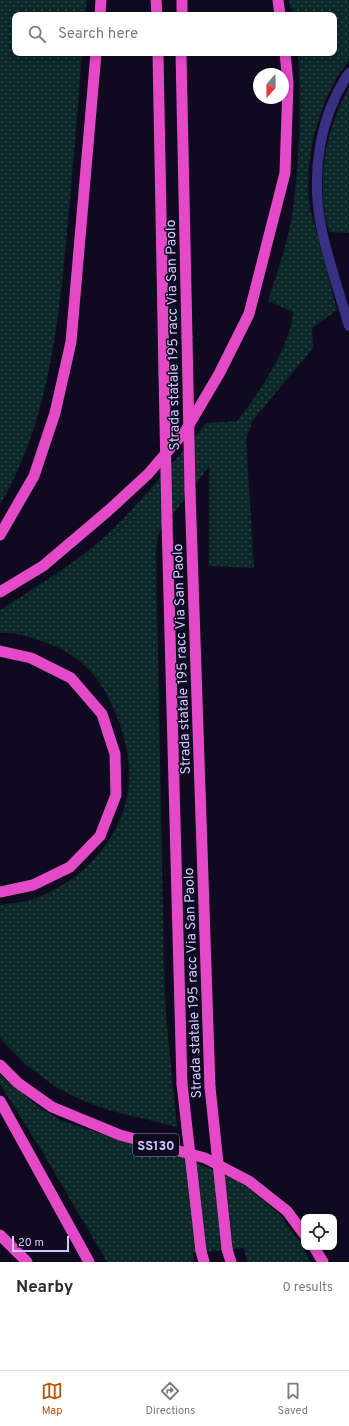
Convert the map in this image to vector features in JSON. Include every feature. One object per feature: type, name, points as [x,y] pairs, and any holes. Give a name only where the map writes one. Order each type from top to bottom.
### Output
[{"type":"highway","points":[[100,12],[101,0]]},
{"type":"highway","points":[[156,0],[157,12]]},
{"type":"highway","points":[[182,0],[182,12]]},
{"type":"highway","points":[[278,0],[280,12]]},
{"type":"highway","points":[[0,535],[34,476],[55,413],[71,342],[96,56]]},
{"type":"highway","name":"Strada statale 195 racc Via San Paolo","points":[[158,56],[167,521],[182,1084],[202,1257]]},
{"type":"highway","name":"Strada statale 195 racc Via San Paolo","points":[[181,56],[190,490],[210,1087],[227,1249],[230,1262]]},
{"type":"highway","points":[[0,592],[43,566],[109,510],[148,474],[186,430],[219,374],[249,314],[285,173],[288,83],[285,56]]},
{"type":"highway","points":[[0,651],[31,658],[71,678],[102,714],[115,754],[116,795],[100,836],[70,867],[33,885],[0,892]]},
{"type":"highway","name":"SS130","points":[[0,1065],[18,1083],[52,1107],[120,1136],[204,1158],[249,1181],[287,1211],[301,1230]]},
{"type":"highway","points":[[0,1101],[90,1262]]},
{"type":"highway","points":[[0,1235],[27,1262]]},
{"type":"highway","points":[[316,1250],[323,1262]]},
{"type":"street","points":[[349,73],[340,86],[324,126],[318,155],[317,188],[321,226],[349,326]]},
{"type":"green space","points":[[0,0],[87,0],[85,12],[12,12],[12,56],[82,56],[65,258],[56,331],[41,403],[30,438],[17,472],[0,505]]},
{"type":"green space","points":[[289,0],[349,0],[349,61],[338,75],[324,103],[313,138],[308,187],[310,208],[337,310],[312,328],[313,348],[253,420],[246,439],[254,568],[209,566],[209,466],[158,534],[156,555],[164,965],[166,1016],[177,1127],[108,1110],[79,1099],[54,1086],[24,1063],[0,1038],[0,905],[27,901],[49,893],[84,869],[98,854],[111,838],[120,819],[126,800],[129,779],[129,762],[124,738],[116,714],[103,689],[88,668],[67,652],[55,646],[21,635],[0,633],[0,610],[59,572],[88,551],[114,528],[161,477],[206,423],[237,421],[264,384],[280,355],[291,326],[293,312],[268,301],[281,261],[291,221],[294,200],[299,137],[298,56],[337,56],[337,12],[292,12]]},
{"type":"green space","points":[[349,87],[349,233],[329,232],[323,195],[325,158],[328,139],[334,121]]},
{"type":"green space","points":[[0,1075],[40,1108],[60,1120],[135,1145],[173,1154],[241,1181],[279,1214],[301,1244],[301,1250],[305,1250],[310,1262],[247,1262],[244,1248],[193,1253],[194,1262],[107,1262],[43,1153],[0,1084]]}]
